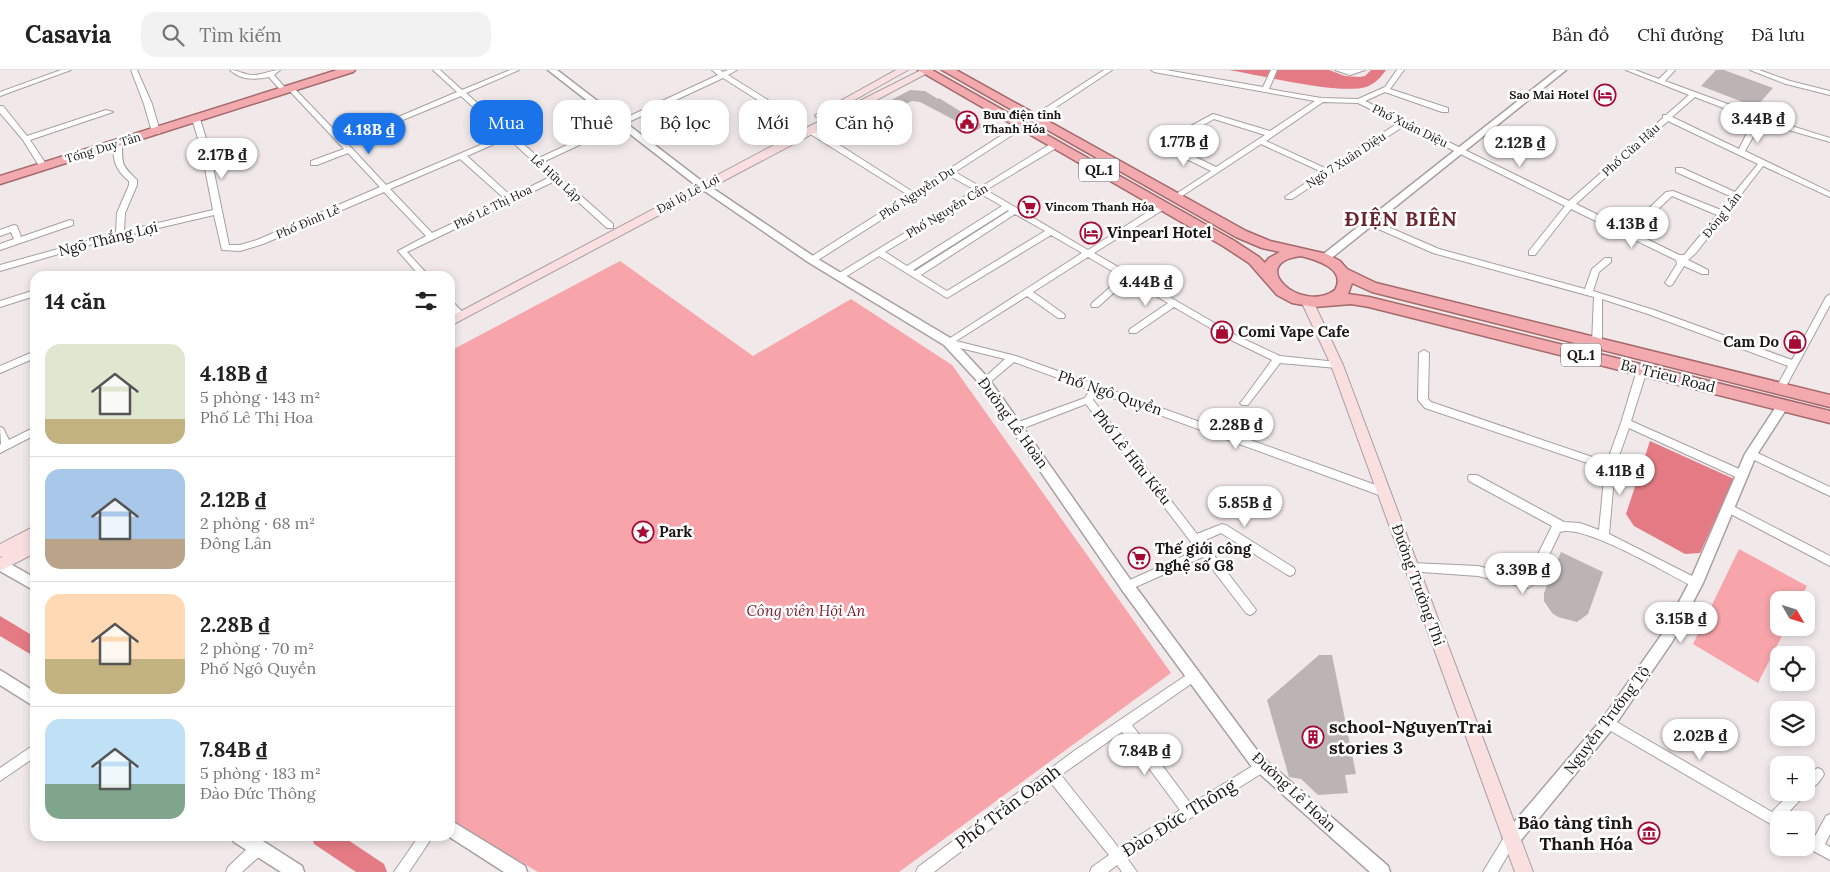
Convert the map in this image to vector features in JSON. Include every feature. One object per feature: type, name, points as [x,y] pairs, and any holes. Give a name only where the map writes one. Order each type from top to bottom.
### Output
[{"type":"highway","name":"Tống Duy Tân","points":[[0,180],[349,70]]},
{"type":"highway","name":"QL.1","points":[[926,70],[1254,260],[1270,277]]},
{"type":"highway","name":"QL.1","points":[[948,70],[1241,234],[1267,244],[1301,252]]},
{"type":"highway","points":[[1090,165],[1103,157]]},
{"type":"highway","points":[[1301,252],[1325,258],[1335,264],[1346,280],[1345,288],[1340,295],[1331,300],[1307,301],[1283,292],[1270,277],[1269,269],[1280,256],[1301,252]]},
{"type":"highway","name":"Ba Trieu Road","points":[[1342,272],[1372,287],[1830,401]]},
{"type":"highway","name":"Ba Trieu Road","points":[[1331,300],[1351,299],[1369,302],[1830,417]]},
{"type":"highway","points":[[1781,388],[1783,404]]},
{"type":"main road","name":"Đại lộ Lê Lợi","points":[[807,126],[903,70]]},
{"type":"main road","name":"Đại lộ Lê Lợi","points":[[807,127],[926,70]]},
{"type":"main road","name":"Đại lộ Lê Lợi","points":[[455,309],[772,145]]},
{"type":"main road","name":"Đại lộ Lê Lợi","points":[[455,309],[610,226],[700,183]]},
{"type":"main road","name":"Đường Trường Thi","points":[[1307,301],[1338,365],[1524,872]]},
{"type":"main road","points":[[0,551],[30,535]]},
{"type":"main road","points":[[0,564],[30,549]]},
{"type":"street","points":[[0,94],[51,72],[68,70]]},
{"type":"street","points":[[134,70],[148,104],[156,132]]},
{"type":"street","points":[[233,70],[246,76],[271,75],[277,70]]},
{"type":"street","name":"Lê Hữu Lập","points":[[436,70],[470,100]]},
{"type":"street","points":[[342,143],[516,70]]},
{"type":"street","name":"Đường Lê Hoàn","points":[[552,70],[592,100]]},
{"type":"street","points":[[715,70],[763,100]]},
{"type":"street","points":[[631,118],[734,70]]},
{"type":"street","points":[[1034,118],[1109,70]]},
{"type":"street","points":[[1154,70],[1321,100],[1359,101],[1384,89],[1401,70]]},
{"type":"street","points":[[1265,90],[1274,70]]},
{"type":"street","points":[[1338,70],[1350,73],[1362,70]]},
{"type":"street","points":[[1325,258],[1562,70]]},
{"type":"street","points":[[1629,70],[1760,119],[1830,140]]},
{"type":"street","points":[[1660,82],[1672,70]]},
{"type":"street","points":[[1753,70],[1764,72],[1788,83],[1830,93]]},
{"type":"street","points":[[271,75],[349,150],[430,237]]},
{"type":"street","points":[[1384,89],[1445,110]]},
{"type":"street","name":"Phố Cửa Hậu","points":[[1532,254],[1569,206],[1666,117],[1694,94]]},
{"type":"street","points":[[1176,198],[1321,100]]},
{"type":"street","name":"Phố Xuân Diệu","points":[[1359,101],[1461,151]]},
{"type":"street","points":[[0,108],[26,139],[44,167]]},
{"type":"street","points":[[26,139],[110,112]]},
{"type":"street","points":[[1216,171],[1169,147],[1168,142],[1213,116],[1272,134]]},
{"type":"street","points":[[1666,117],[1830,195]]},
{"type":"street","name":"Phố Đinh Lễ","points":[[196,119],[205,148],[216,212],[225,248],[240,248],[260,242],[487,145]]},
{"type":"street","name":"Ngõ 7 Xuân Diệu","points":[[1289,197],[1403,123]]},
{"type":"street","name":"Phố Nguyễn Du","points":[[812,260],[1022,126]]},
{"type":"street","points":[[1740,153],[1750,135],[1752,126]]},
{"type":"street","points":[[807,128],[913,195]]},
{"type":"street","name":"Đường Lê Hoàn","points":[[631,129],[700,183],[812,260],[948,342],[985,382],[1128,586],[1262,766],[1382,872]]},
{"type":"street","points":[[1261,141],[1327,172]]},
{"type":"street","points":[[118,144],[120,172],[133,180],[133,185],[121,213],[120,235]]},
{"type":"street","name":"Lê Hữu Lập","points":[[521,145],[610,226]]},
{"type":"street","points":[[538,160],[571,145]]},
{"type":"street","name":"Phố Nguyễn Cẩn","points":[[839,277],[1056,145]]},
{"type":"street","points":[[314,163],[349,150]]},
{"type":"street","points":[[1461,151],[1569,206],[1681,258],[1686,263],[1705,272]]},
{"type":"street","points":[[462,156],[510,199]]},
{"type":"street","name":"Đông Lân","points":[[1681,258],[1693,252],[1762,163]]},
{"type":"street","points":[[1679,170],[1737,196]]},
{"type":"street","points":[[949,172],[1087,255],[1232,337],[1278,359],[1338,365]]},
{"type":"street","name":"Phố Lê Thị Hoa","points":[[420,271],[402,251],[556,177]]},
{"type":"street","points":[[1651,211],[1673,192],[1722,214]]},
{"type":"street","points":[[948,342],[1163,206]]},
{"type":"street","points":[[911,273],[1010,209]]},
{"type":"street","name":"Ngõ Thắng Lợi","points":[[0,268],[120,235],[216,212]]},
{"type":"street","points":[[1370,222],[1436,251],[1598,295],[1793,364]]},
{"type":"street","points":[[0,248],[70,223]]},
{"type":"street","points":[[0,233],[14,228],[19,241]]},
{"type":"street","points":[[879,252],[948,296],[1050,232]]},
{"type":"street","points":[[1669,283],[1681,264],[1681,258]]},
{"type":"street","points":[[1588,293],[1595,271],[1608,260]]},
{"type":"street","points":[[1095,305],[1127,277]]},
{"type":"street","points":[[1027,292],[1061,316]]},
{"type":"street","points":[[0,304],[30,295]]},
{"type":"street","points":[[1597,343],[1598,295]]},
{"type":"street","points":[[1781,388],[1830,297]]},
{"type":"street","points":[[1133,331],[1172,304]]},
{"type":"street","name":"Phố Ngô Quyền","points":[[948,342],[1013,358],[1383,492]]},
{"type":"street","points":[[1424,353],[1423,400],[1428,405],[1610,467]]},
{"type":"street","points":[[0,370],[30,356]]},
{"type":"street","points":[[985,382],[1013,358]]},
{"type":"street","points":[[1245,403],[1278,359]]},
{"type":"street","points":[[1604,536],[1610,467],[1642,370]]},
{"type":"street","points":[[1016,427],[1088,400],[1096,388]]},
{"type":"street","name":"Phố Lê Hữu Kiều","points":[[1088,400],[1250,610]]},
{"type":"street","name":"Nguyễn Trường Tộ","points":[[1511,839],[1608,722],[1667,638],[1696,583],[1751,454],[1783,404]]},
{"type":"street","points":[[1626,423],[1742,475]]},
{"type":"street","points":[[0,431],[4,447],[30,434]]},
{"type":"street","points":[[1751,454],[1830,492]]},
{"type":"street","points":[[1473,478],[1560,526]]},
{"type":"street","points":[[1729,508],[1830,561]]},
{"type":"street","points":[[1412,568],[1478,571],[1528,583],[1532,580],[1556,529],[1567,525],[1604,536],[1696,583]]},
{"type":"street","points":[[1195,538],[1222,528],[1290,571]]},
{"type":"street","points":[[1128,586],[1205,551]]},
{"type":"street","points":[[0,564],[30,582]]},
{"type":"street","name":"Phố Trần Oanh","points":[[923,872],[1052,774],[1123,723],[1194,676]]},
{"type":"street","points":[[0,677],[30,697]]},
{"type":"street","points":[[1608,722],[1770,818]]},
{"type":"street","points":[[1123,723],[1189,812]]},
{"type":"street","points":[[0,775],[30,754]]},
{"type":"street","name":"Đào Đức Thông","points":[[1097,872],[1118,856],[1262,766]]},
{"type":"street","points":[[1052,774],[1130,872]]},
{"type":"street","points":[[1815,777],[1818,774]]},
{"type":"street","points":[[1785,811],[1793,801]]},
{"type":"street","points":[[1815,838],[1830,820]]},
{"type":"street","points":[[455,831],[519,872]]},
{"type":"street","points":[[1490,872],[1511,839]]},
{"type":"street","points":[[248,841],[296,872]]},
{"type":"street","points":[[401,872],[424,841]]},
{"type":"street","points":[[1815,845],[1830,854]]},
{"type":"street","points":[[233,872],[258,848]]},
{"type":"green space","name":"Công viên Hội An","points":[[620,261],[753,356],[851,299],[952,365],[1171,673],[899,872],[538,872],[455,823],[455,348]]},
{"type":"green space","points":[[1739,549],[1807,586],[1804,591],[1770,591],[1770,636],[1782,636],[1777,646],[1770,646],[1770,659],[1758,683],[1693,644]]},
{"type":"shaded area","points":[[1229,70],[1329,70],[1345,76],[1360,77],[1365,76],[1371,70],[1386,70],[1372,84],[1354,89],[1299,83]]},
{"type":"shaded area","points":[[1650,441],[1734,479],[1700,553],[1685,554],[1634,526],[1626,514]]},
{"type":"building","points":[[1716,70],[1724,70],[1773,88],[1756,107],[1701,86]]},
{"type":"building","points":[[910,90],[925,91],[984,126],[975,131],[920,102],[891,100]]},
{"type":"building","points":[[1561,552],[1603,572],[1588,614],[1577,622],[1558,617],[1552,613],[1544,601],[1544,593]]},
{"type":"building","name":"school-NguyenTrai stories 3","points":[[1319,655],[1332,655],[1356,774],[1345,775],[1348,793],[1318,795],[1301,779],[1289,777],[1267,700]]},
{"type":"waterway","points":[[0,625],[30,645]]},
{"type":"waterway","points":[[330,841],[376,872]]},
{"type":"place","name":"Sao Mai Hotel","points":[[1605,95]]},
{"type":"place","name":"Bưu điện tỉnh Thanh Hóa","points":[[967,122]]},
{"type":"place","name":"Vincom Thanh Hóa","points":[[1029,207]]},
{"type":"place","name":"Vinpearl Hotel","points":[[1091,233]]},
{"type":"place","name":"Comi Vape Cafe","points":[[1222,332]]},
{"type":"place","name":"Cam Do","points":[[1795,342]]},
{"type":"place","name":"Park","points":[[643,532]]},
{"type":"place","name":"Thế giới công nghệ số G8","points":[[1139,558]]},
{"type":"place","name":"school-NguyenTrai stories 3","points":[[1313,737]]},
{"type":"place","name":"Bảo tàng tỉnh Thanh Hóa","points":[[1649,833]]},
{"type":"district","name":"ĐIỆN BIÊN","points":[[1401,219]]}]
